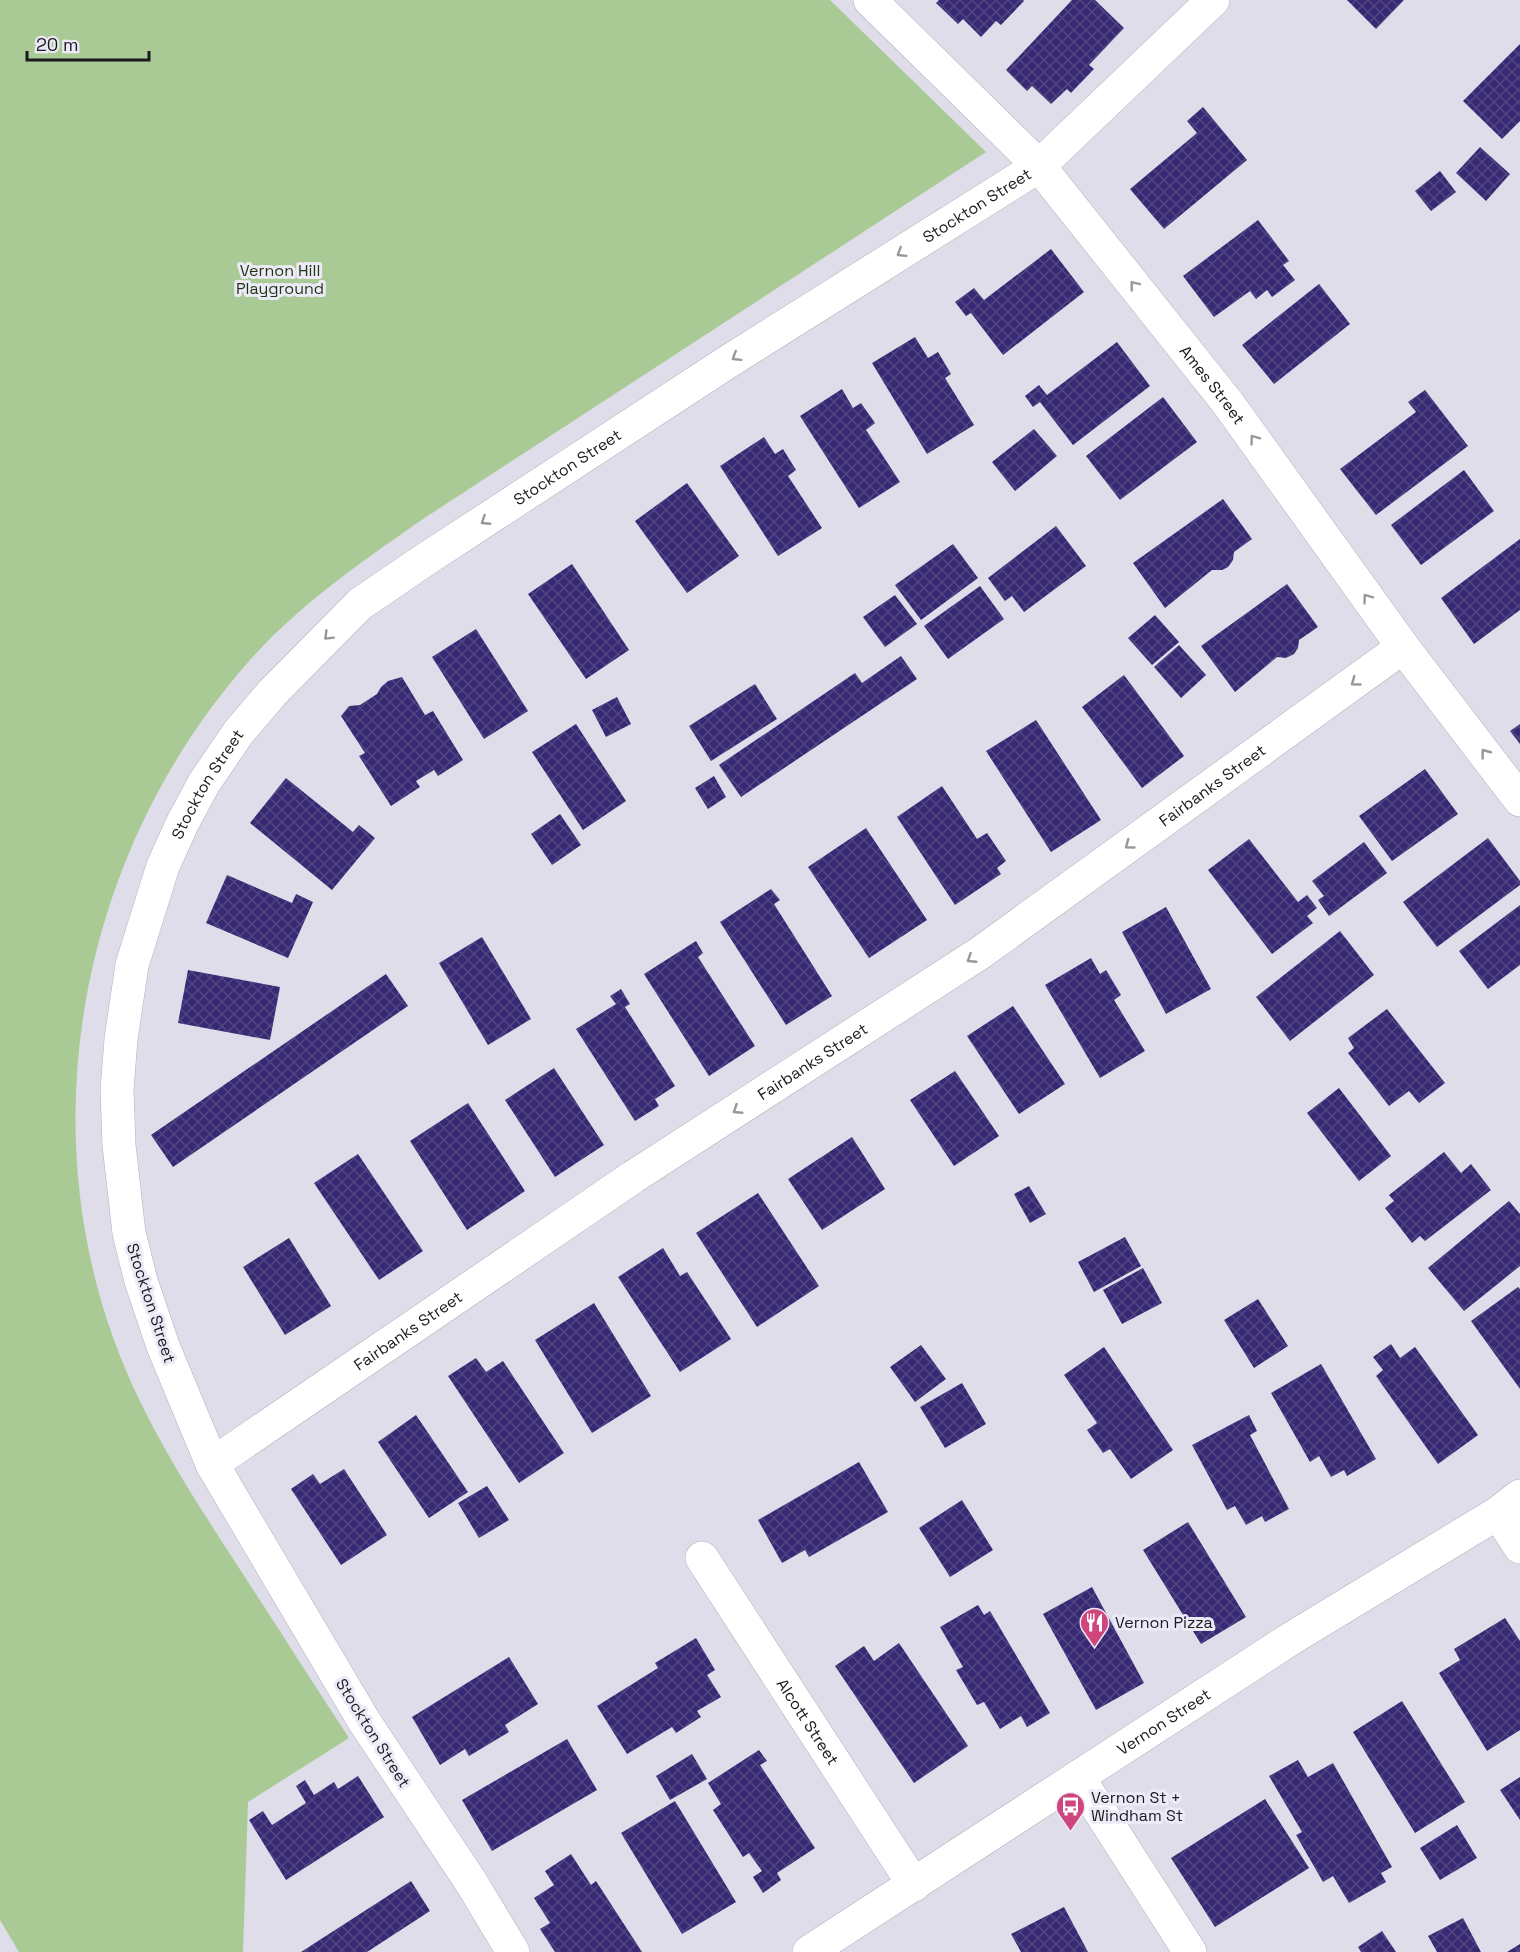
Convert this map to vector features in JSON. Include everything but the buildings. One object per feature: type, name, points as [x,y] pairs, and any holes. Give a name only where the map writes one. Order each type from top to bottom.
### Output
[{"type":"street","name":"Ames Street","points":[[870,0],[1039,166],[1227,402],[1403,647],[1520,800]]},
{"type":"street","name":"Stockton Street","points":[[513,1952],[471,1882],[364,1721],[212,1464],[163,1346],[129,1233],[118,1145],[117,1090],[124,1016],[135,954],[163,866],[204,783],[238,733],[272,693],[360,604],[726,363],[1039,166],[1213,0]]},
{"type":"street","name":"Fairbanks Street","points":[[212,1464],[633,1177],[980,953],[1403,647]]},
{"type":"street","points":[[1509,1505],[1520,1547]]},
{"type":"street","name":"Vernon Street","points":[[809,1952],[1292,1638],[1509,1505]]},
{"type":"street","name":"Alcott Street","points":[[702,1558],[914,1885]]},
{"type":"street","points":[[1078,1777],[1190,1952]]},
{"type":"green space","name":"Vernon Hill Playground","points":[[0,0],[830,0],[986,152],[426,517],[312,601],[250,660],[194,732],[148,811],[113,895],[89,982],[77,1072],[77,1162],[89,1252],[114,1340],[126,1371],[155,1430],[205,1515],[349,1738],[248,1802],[243,1952],[19,1952],[0,1920]]},
{"type":"place","name":"Vernon Pizza","points":[[1094,1648]]},
{"type":"place","name":"Vernon St + Windham St","points":[[1070,1832]]}]
